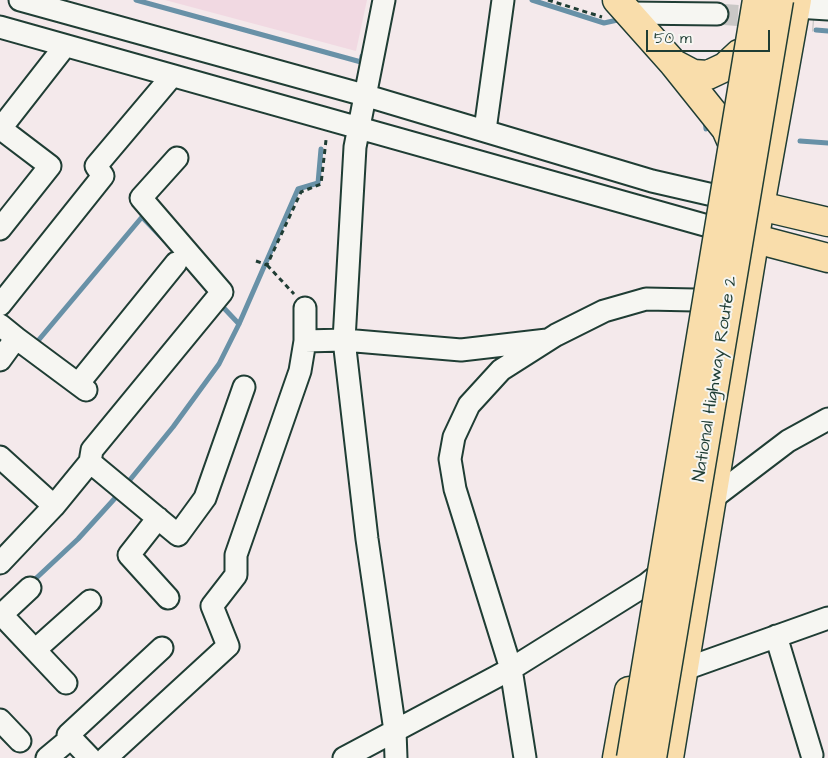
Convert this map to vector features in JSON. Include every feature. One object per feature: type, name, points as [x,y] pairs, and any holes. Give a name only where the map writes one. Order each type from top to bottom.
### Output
[{"type":"main road","points":[[616,758],[747,0]]},
{"type":"main road","name":"National Highway Route 2","points":[[631,758],[757,0]]},
{"type":"main road","points":[[623,7],[674,64],[726,129],[760,206]]},
{"type":"main road","points":[[670,758],[760,206],[807,10]]},
{"type":"main road","name":"National Highway Route 2","points":[[652,758],[807,10]]},
{"type":"main road","points":[[674,64],[692,74],[708,75],[725,67],[738,54]]},
{"type":"main road","points":[[760,206],[828,222]]},
{"type":"main road","points":[[708,226],[828,258]]},
{"type":"street","points":[[20,0],[364,95],[652,181],[760,206]]},
{"type":"street","points":[[384,0],[364,95],[354,156],[344,340],[366,539],[395,731],[396,758]]},
{"type":"street","points":[[485,130],[502,0]]},
{"type":"street","points":[[623,7],[717,14]]},
{"type":"street","points":[[0,27],[708,226]]},
{"type":"street","points":[[0,229],[50,166],[0,128],[65,46]]},
{"type":"street","points":[[0,305],[103,176],[96,166],[172,76]]},
{"type":"street","points":[[0,563],[54,506],[90,462],[92,450],[222,292],[141,198],[177,158]]},
{"type":"street","points":[[0,360],[8,331],[82,387],[176,263]]},
{"type":"street","points":[[525,758],[511,669],[455,488],[450,459],[454,437],[470,404],[501,370],[547,340],[604,311],[646,299],[695,300]]},
{"type":"street","points":[[106,758],[228,646],[212,606],[236,575],[236,555],[300,372],[305,341],[305,308]]},
{"type":"street","points":[[305,341],[344,340],[461,350],[547,340]]},
{"type":"street","points":[[90,462],[178,535],[205,498],[244,387]]},
{"type":"street","points":[[713,498],[788,441],[828,419]]},
{"type":"street","points":[[0,457],[54,506]]},
{"type":"street","points":[[158,518],[129,555],[168,598]]},
{"type":"street","points":[[344,758],[511,669],[647,584],[706,536]]},
{"type":"street","points":[[30,588],[0,615],[66,683]]},
{"type":"street","points":[[35,650],[90,601]]},
{"type":"street","points":[[685,668],[828,618]]},
{"type":"street","points":[[776,636],[812,755]]},
{"type":"street","points":[[90,758],[68,735],[162,648]]},
{"type":"street","points":[[0,720],[20,741]]},
{"type":"street","points":[[47,758],[72,739]]},
{"type":"path","points":[[548,0],[602,18],[623,7]]},
{"type":"path","points":[[266,265],[301,192],[321,184],[326,140]]},
{"type":"path","points":[[256,261],[266,265],[305,308]]},
{"type":"shaded area","points":[[165,0],[367,0],[356,51]]},
{"type":"waterway","points":[[136,0],[361,62],[362,56]]},
{"type":"waterway","points":[[532,0],[604,23],[622,19]]},
{"type":"waterway","points":[[816,30],[828,31]]},
{"type":"waterway","points":[[705,120],[706,129]]},
{"type":"waterway","points":[[800,141],[828,143]]},
{"type":"waterway","points":[[129,481],[173,427],[219,364],[239,324],[298,189],[318,183],[321,149]]},
{"type":"waterway","points":[[33,339],[37,342],[142,217],[165,241]]},
{"type":"waterway","points":[[221,305],[239,324]]},
{"type":"waterway","points":[[31,583],[78,539],[117,496]]},
{"type":"tunnel","points":[[717,14],[814,21]]}]
